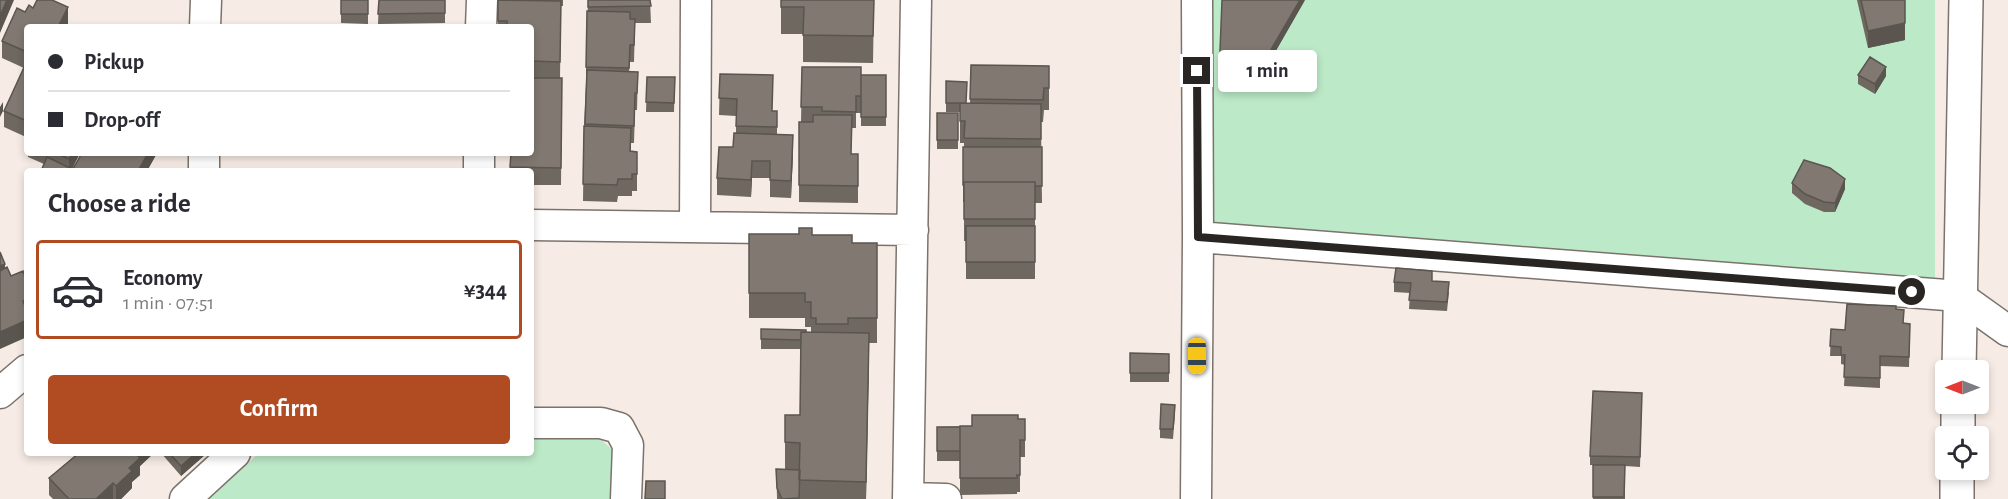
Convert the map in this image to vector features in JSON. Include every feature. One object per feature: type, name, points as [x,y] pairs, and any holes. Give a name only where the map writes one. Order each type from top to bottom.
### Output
[{"type":"street","points":[[206,0],[206,24]]},
{"type":"street","points":[[481,24],[482,0]]},
{"type":"street","points":[[695,227],[696,0]]},
{"type":"street","points":[[916,0],[908,499],[946,499]]},
{"type":"street","points":[[1196,499],[1197,0]]},
{"type":"street","points":[[1959,360],[1966,0]]},
{"type":"street","points":[[534,225],[913,230]]},
{"type":"street","points":[[1198,237],[1959,296],[2008,331]]},
{"type":"street","points":[[0,393],[24,373]]},
{"type":"street","points":[[534,423],[601,423],[619,428],[628,445],[626,499]]},
{"type":"street","points":[[185,499],[232,456]]},
{"type":"street","points":[[1957,499],[1958,480]]},
{"type":"green space","points":[[1211,0],[1935,0],[1935,278],[1212,223]]},
{"type":"green space","points":[[534,437],[599,438],[614,451],[614,499],[209,499],[256,456],[534,456]]},
{"type":"building","points":[[0,0],[7,0],[0,16]]},
{"type":"building","points":[[37,0],[52,0],[68,7],[60,24],[24,24],[24,51],[2,41],[17,8],[25,12],[29,5],[33,8]]},
{"type":"building","points":[[341,0],[368,0],[368,14],[341,14]]},
{"type":"building","points":[[379,0],[445,0],[445,13],[378,14]]},
{"type":"building","points":[[498,0],[561,1],[560,62],[534,61],[534,24],[507,24],[507,21],[498,21]]},
{"type":"building","points":[[588,0],[650,0],[651,6],[588,7]]},
{"type":"building","points":[[781,0],[874,0],[873,36],[803,35],[804,7],[781,7]]},
{"type":"building","points":[[1222,0],[1300,0],[1255,77],[1219,76]]},
{"type":"building","points":[[1861,0],[1905,0],[1905,23],[1868,31]]},
{"type":"building","points":[[587,11],[630,12],[630,19],[635,19],[634,45],[630,45],[629,68],[586,67]]},
{"type":"building","points":[[1870,57],[1886,67],[1875,84],[1858,75]]},
{"type":"building","points":[[971,65],[1049,66],[1049,88],[1044,88],[1043,100],[970,99]]},
{"type":"building","points":[[24,67],[24,120],[4,111]]},
{"type":"building","points":[[802,67],[861,67],[861,96],[856,96],[856,112],[822,111],[822,107],[801,107]]},
{"type":"building","points":[[587,70],[638,72],[634,126],[585,124]]},
{"type":"building","points":[[720,74],[773,75],[772,111],[777,111],[777,127],[736,126],[737,99],[719,98]]},
{"type":"building","points":[[861,75],[886,75],[886,117],[861,117]]},
{"type":"building","points":[[647,77],[675,77],[674,103],[646,102]]},
{"type":"building","points":[[534,78],[562,78],[561,168],[510,167],[511,156],[534,156]]},
{"type":"building","points":[[946,81],[967,82],[966,103],[946,103]]},
{"type":"building","points":[[960,103],[1041,104],[1041,139],[964,138],[965,121],[960,121]]},
{"type":"building","points":[[937,113],[958,113],[958,140],[937,140]]},
{"type":"building","points":[[813,115],[852,115],[851,154],[858,154],[858,186],[799,185],[799,122],[813,122]]},
{"type":"building","points":[[584,126],[631,128],[630,151],[637,152],[637,174],[632,174],[632,179],[618,179],[617,185],[583,184]]},
{"type":"building","points":[[734,133],[793,135],[791,181],[770,180],[770,161],[752,161],[751,180],[717,178],[719,147],[733,147]]},
{"type":"building","points":[[963,147],[1042,147],[1042,186],[1035,186],[1035,182],[964,182],[963,185]]},
{"type":"building","points":[[80,156],[146,156],[140,168],[74,168]]},
{"type":"building","points":[[47,157],[70,168],[42,168]]},
{"type":"building","points":[[1804,160],[1830,168],[1845,179],[1835,203],[1824,202],[1805,194],[1792,183]]},
{"type":"building","points":[[964,182],[1035,182],[1035,219],[964,219]]},
{"type":"building","points":[[966,226],[1035,226],[1035,262],[966,262]]},
{"type":"building","points":[[799,228],[812,228],[812,235],[852,235],[852,243],[877,243],[877,318],[848,318],[848,324],[816,324],[816,318],[811,318],[811,302],[805,302],[805,293],[749,293],[749,234],[799,234]]},
{"type":"building","points":[[0,252],[5,264],[0,266]]},
{"type":"building","points":[[7,267],[11,276],[23,271],[24,321],[0,332],[0,271]]},
{"type":"building","points":[[1396,268],[1432,271],[1432,281],[1449,282],[1447,302],[1409,300],[1411,283],[1394,282]]},
{"type":"building","points":[[1847,304],[1896,306],[1896,309],[1904,310],[1903,323],[1910,324],[1909,357],[1880,356],[1880,378],[1844,377],[1845,355],[1841,355],[1841,347],[1830,346],[1831,329],[1845,330]]},
{"type":"building","points":[[761,329],[806,330],[806,332],[801,332],[801,340],[761,339]]},
{"type":"building","points":[[801,332],[869,333],[866,482],[799,480],[800,443],[785,442],[785,415],[800,415]]},
{"type":"building","points":[[1130,353],[1169,354],[1169,373],[1130,373]]},
{"type":"building","points":[[1593,391],[1642,393],[1640,457],[1590,456]]},
{"type":"building","points":[[1161,404],[1175,405],[1173,429],[1160,429]]},
{"type":"building","points":[[972,415],[1018,415],[1018,419],[1025,419],[1025,440],[1020,440],[1020,475],[1017,475],[1017,478],[960,478],[960,426],[972,426]]},
{"type":"building","points":[[937,427],[960,427],[960,451],[937,451]]},
{"type":"building","points":[[75,456],[138,456],[140,458],[129,468],[132,471],[116,486],[113,483],[96,499],[69,499],[49,478]]},
{"type":"building","points":[[172,456],[193,456],[181,466]]},
{"type":"building","points":[[1593,465],[1625,465],[1624,497],[1593,497]]},
{"type":"building","points":[[776,469],[800,470],[799,498],[782,499],[777,488]]},
{"type":"building","points":[[646,481],[665,481],[665,499],[645,499]]},
{"type":"route","points":[[1197,71],[1198,237],[1912,292]]}]
